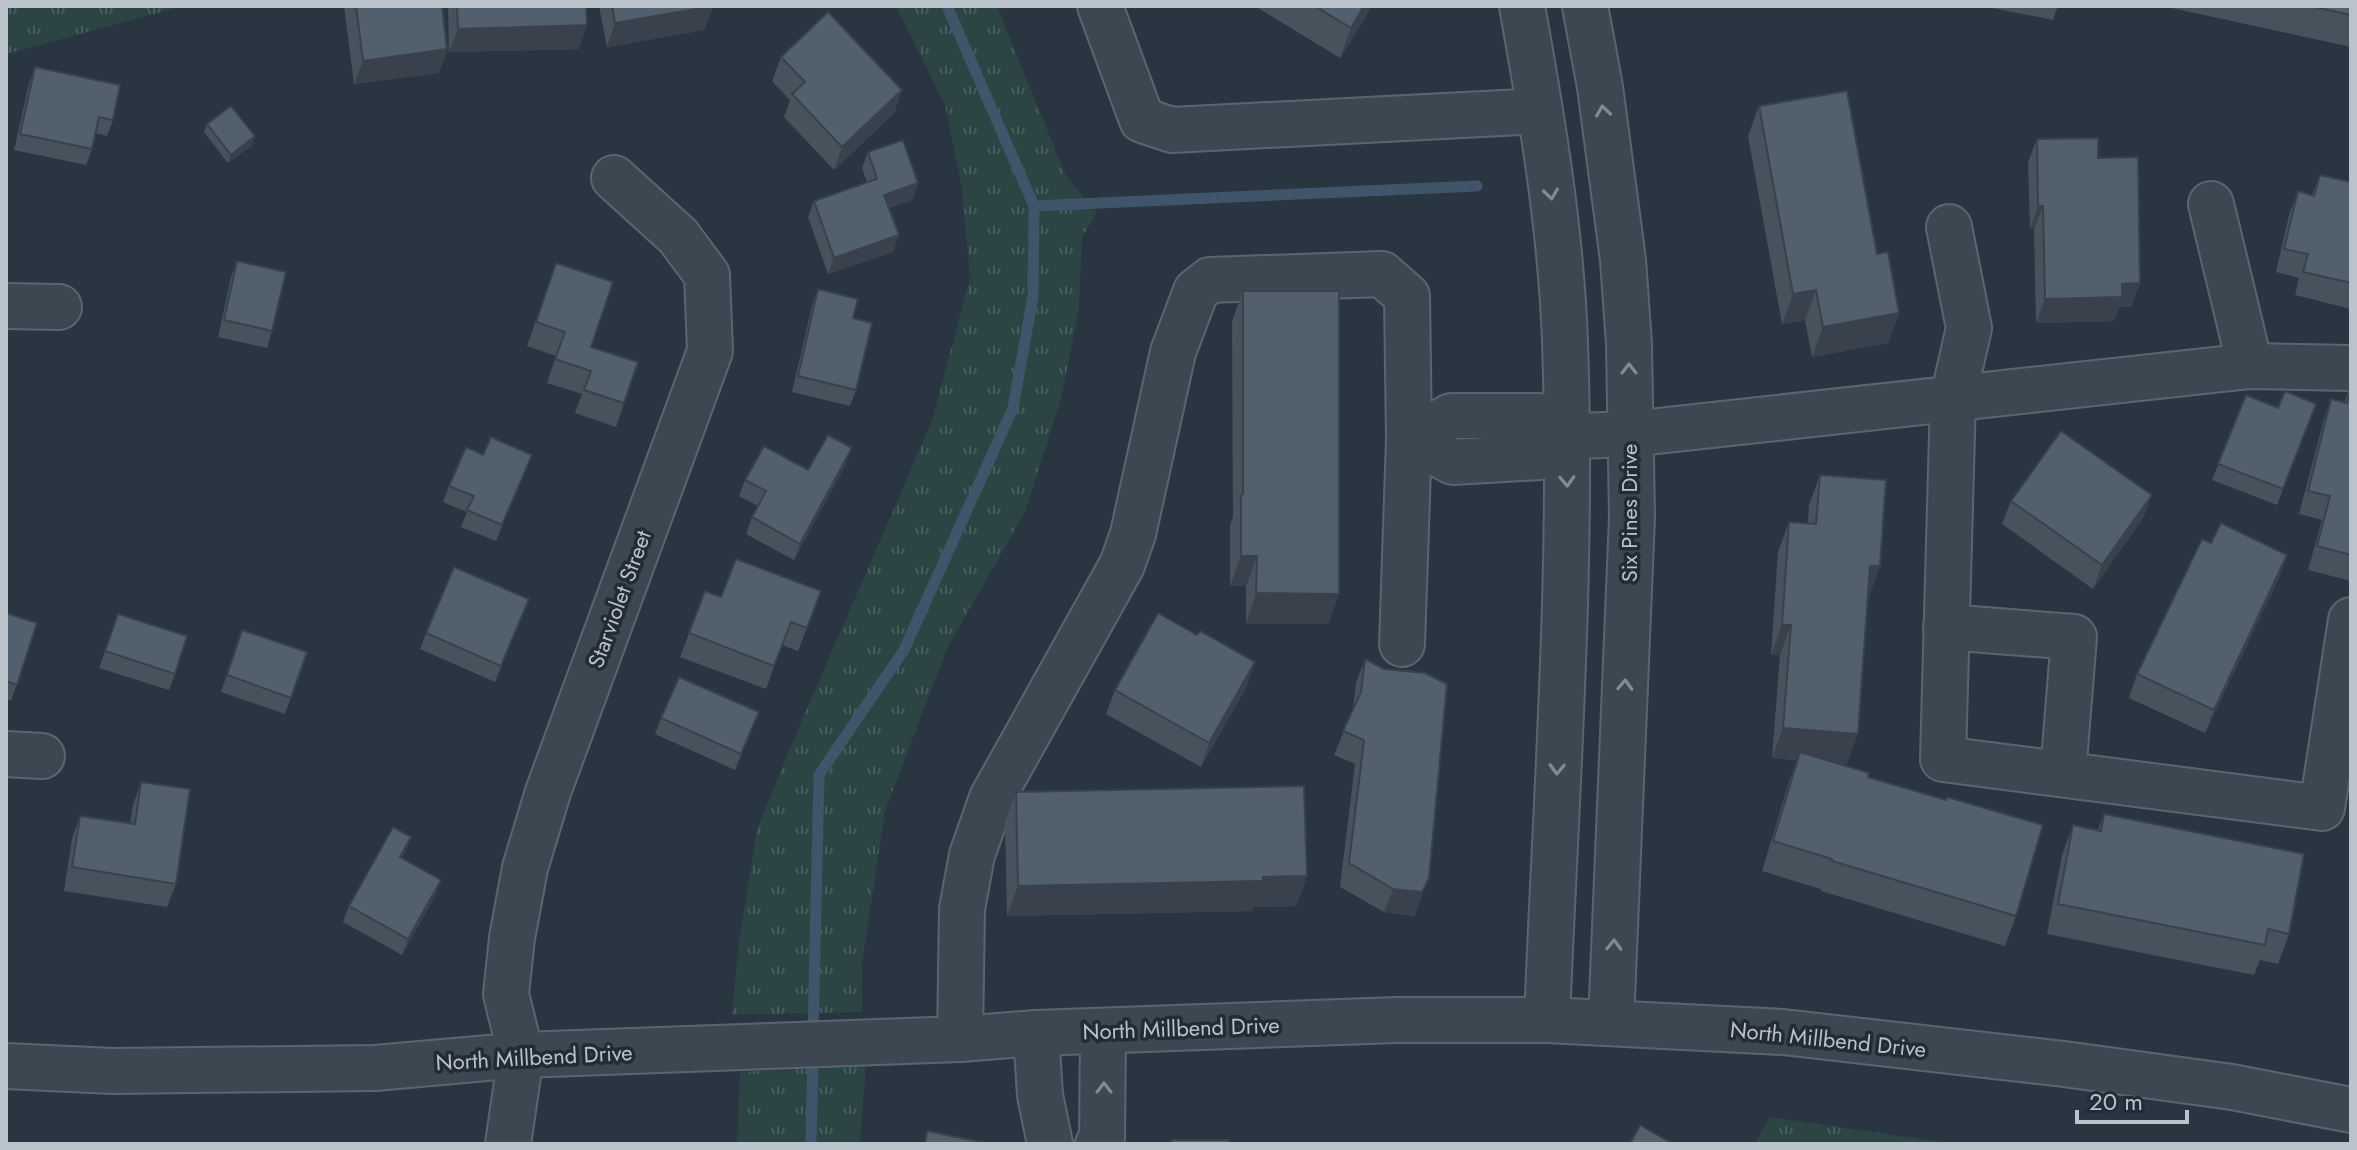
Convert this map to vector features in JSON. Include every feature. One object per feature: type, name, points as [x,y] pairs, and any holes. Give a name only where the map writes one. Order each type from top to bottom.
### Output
[{"type":"street","points":[[1100,6],[1142,120],[1172,130],[1540,111]]},
{"type":"street","points":[[1522,6],[1540,111],[1559,256],[1565,341],[1559,437],[1568,514],[1547,1020]]},
{"type":"street","name":"Six Pines Drive","points":[[1585,6],[1600,87],[1623,260],[1629,344],[1632,517],[1611,1023]]},
{"type":"street","name":"Starviolet Street","points":[[521,1055],[506,994],[512,938],[525,868],[548,792],[710,351],[707,275],[678,236],[614,178]]},
{"type":"street","points":[[2211,204],[2250,366]]},
{"type":"street","points":[[1949,227],[1969,328],[1953,398],[1943,759],[2337,810],[2351,620]]},
{"type":"street","points":[[960,1039],[962,909],[972,855],[992,798],[1122,565],[1133,534],[1173,352],[1196,291],[1210,280],[1382,274],[1407,296],[1409,439],[1402,644]]},
{"type":"street","points":[[6,306],[59,307]]},
{"type":"street","points":[[1409,439],[1451,416],[1539,416],[1559,437],[1630,434],[2250,366],[2351,368]]},
{"type":"street","points":[[1946,627],[2074,637],[2063,774]]},
{"type":"street","name":"North Millbend Drive","points":[[6,1066],[113,1071],[375,1068],[521,1055],[960,1039],[1036,1033],[1397,1020],[1547,1020],[1783,1032],[2064,1064],[2232,1087],[2351,1110]]},
{"type":"street","points":[[1098,1144],[1102,1138],[1103,1031]]},
{"type":"street","points":[[1036,1033],[1040,1095],[1050,1144]]},
{"type":"street","points":[[508,1144],[521,1055]]},
{"type":"green space","points":[[6,6],[183,6],[6,54]]},
{"type":"green space","points":[[896,6],[997,6],[1065,174],[1097,213],[1082,237],[1079,307],[1061,399],[1025,512],[948,646],[885,811],[862,964],[862,1012],[732,1015],[739,942],[757,829],[932,421],[970,278],[962,188],[945,105]]},
{"type":"green space","points":[[866,1066],[860,1144],[737,1144],[740,1072]]},
{"type":"green space","points":[[1770,1117],[1956,1144],[1754,1144]]},
{"type":"building","points":[[356,6],[442,6],[447,49],[363,61]]},
{"type":"building","points":[[457,6],[586,6],[587,25],[458,29]]},
{"type":"building","points":[[612,6],[713,6],[615,23]]},
{"type":"building","points":[[1315,6],[1364,6],[1351,28]]},
{"type":"building","points":[[2310,6],[2351,6],[2351,15]]},
{"type":"building","points":[[828,12],[902,90],[842,147],[792,94],[805,82],[781,57]]},
{"type":"building","points":[[35,67],[120,85],[113,120],[99,117],[92,149],[20,134]]},
{"type":"building","points":[[1847,91],[1877,254],[1888,252],[1899,313],[1823,327],[1816,290],[1793,294],[1759,106]]},
{"type":"building","points":[[231,106],[255,136],[231,155],[207,124]]},
{"type":"building","points":[[2098,138],[2098,158],[2138,157],[2140,283],[2122,284],[2122,297],[2045,299],[2043,206],[2038,206],[2037,139]]},
{"type":"building","points":[[903,140],[918,183],[884,195],[899,235],[834,258],[814,201],[877,179],[868,152]]},
{"type":"building","points":[[2320,175],[2351,182],[2351,283],[2303,272],[2308,254],[2284,249],[2298,191],[2314,196]]},
{"type":"building","points":[[237,261],[286,272],[272,331],[224,320]]},
{"type":"building","points":[[556,263],[613,282],[591,347],[638,362],[624,403],[584,390],[591,371],[555,359],[565,332],[536,322]]},
{"type":"building","points":[[818,289],[858,299],[853,318],[872,323],[856,390],[798,376]]},
{"type":"building","points":[[1243,291],[1339,291],[1339,594],[1256,593],[1257,556],[1241,556]]},
{"type":"building","points":[[2351,387],[2351,555],[2317,546],[2330,496],[2308,491],[2331,399],[2347,403]]},
{"type":"building","points":[[2285,391],[2316,404],[2283,489],[2218,464],[2246,395],[2278,408]]},
{"type":"building","points":[[2061,431],[2152,495],[2102,565],[2011,501]]},
{"type":"building","points":[[828,435],[852,448],[800,544],[752,517],[766,491],[745,480],[764,446],[808,470]]},
{"type":"building","points":[[491,437],[532,455],[502,525],[467,510],[474,496],[449,486],[466,447],[483,455]]},
{"type":"building","points":[[1820,475],[1886,480],[1880,566],[1870,566],[1858,734],[1783,728],[1791,625],[1782,625],[1789,522],[1816,524]]},
{"type":"building","points":[[2221,523],[2287,555],[2214,710],[2137,674],[2202,539],[2211,543]]},
{"type":"building","points":[[736,559],[821,591],[807,628],[791,622],[774,666],[689,633],[705,591],[721,597]]},
{"type":"building","points":[[454,567],[529,599],[501,666],[426,633]]},
{"type":"building","points":[[6,613],[37,623],[17,685],[6,681]]},
{"type":"building","points":[[1158,613],[1197,635],[1200,631],[1255,662],[1209,743],[1115,690]]},
{"type":"building","points":[[118,614],[187,636],[175,674],[105,651]]},
{"type":"building","points":[[242,630],[307,652],[291,698],[227,675]]},
{"type":"building","points":[[1365,659],[1384,669],[1425,673],[1447,684],[1429,878],[1422,892],[1393,889],[1349,863],[1364,740],[1343,731],[1361,692]]},
{"type":"building","points":[[679,677],[759,712],[741,754],[661,718]]},
{"type":"building","points":[[1800,752],[1869,773],[1868,777],[2043,825],[2016,916],[1773,841]]},
{"type":"building","points":[[141,782],[190,789],[176,884],[72,867],[80,816],[135,824]]},
{"type":"building","points":[[1304,786],[1307,876],[1263,877],[1263,881],[1018,886],[1016,792]]},
{"type":"building","points":[[2104,814],[2304,854],[2289,934],[2268,929],[2265,945],[2058,904],[2073,825],[2101,831]]},
{"type":"building","points":[[393,827],[411,837],[400,857],[441,880],[408,939],[349,906]]},
{"type":"building","points":[[1640,1125],[1673,1144],[1630,1144]]},
{"type":"building","points":[[927,1131],[991,1144],[925,1144]]},
{"type":"building","points":[[1172,1140],[1229,1140],[1229,1144],[1172,1144]]},
{"type":"waterway","points":[[813,1035],[819,775],[904,650],[1013,408],[1033,296],[1034,206],[947,6]]},
{"type":"waterway","points":[[1034,206],[1477,186]]},
{"type":"waterway","points":[[811,1144],[813,1053]]}]
